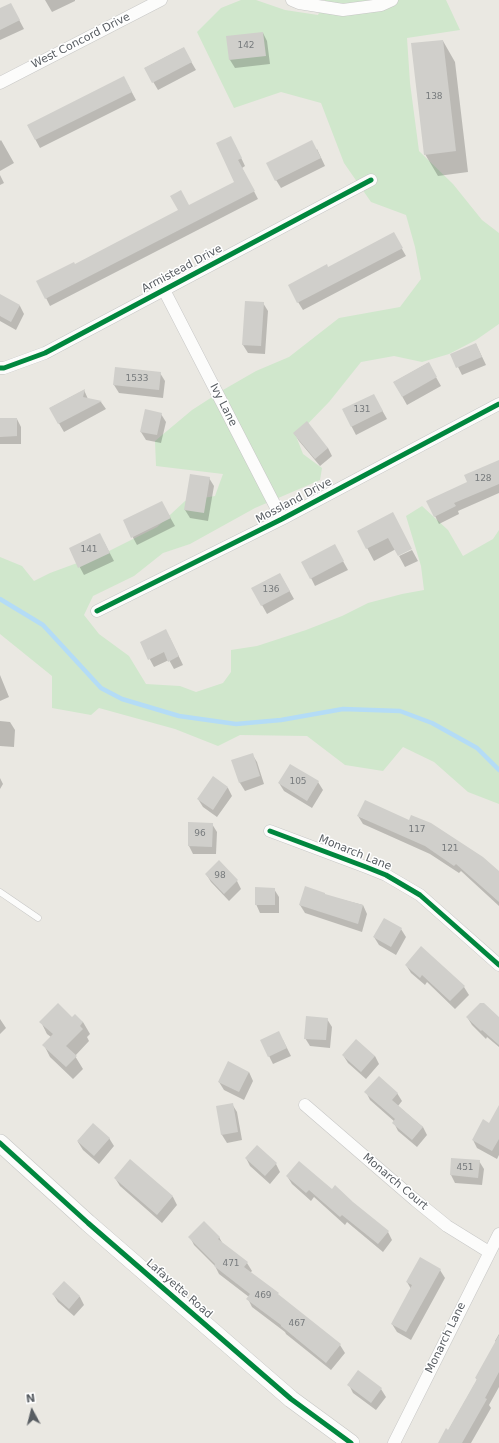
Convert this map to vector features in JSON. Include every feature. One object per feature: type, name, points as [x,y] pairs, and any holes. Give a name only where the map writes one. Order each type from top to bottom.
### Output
[{"type":"main road","name":"Lafayette Road","points":[[0,1143],[83,1219],[291,1399],[351,1443]]},
{"type":"street","name":"West Concord Drive","points":[[0,83],[162,0]]},
{"type":"street","points":[[292,0],[299,3],[344,10],[381,5],[392,0]]},
{"type":"street","name":"Armistead Drive","points":[[0,368],[4,368],[44,353],[371,180]]},
{"type":"street","name":"Ivy Lane","points":[[164,290],[282,519]]},
{"type":"street","name":"Mossland Drive","points":[[97,612],[282,519],[499,404]]},
{"type":"street","name":"Monarch Lane","points":[[270,831],[386,875],[420,895],[499,965]]},
{"type":"street","name":"Monarch Court","points":[[306,1105],[447,1226],[489,1252]]},
{"type":"street","name":"Monarch Lane","points":[[394,1443],[499,1234]]},
{"type":"lane","points":[[0,892],[38,918]]},
{"type":"green space","points":[[241,0],[256,0],[285,10],[318,15],[325,0],[446,0],[460,30],[407,38],[410,83],[419,151],[453,184],[482,220],[499,233],[499,324],[476,340],[449,354],[422,362],[394,356],[361,362],[329,402],[296,436],[303,454],[322,468],[320,480],[255,508],[190,544],[163,553],[134,576],[93,596],[84,615],[99,634],[129,656],[146,684],[180,686],[196,692],[223,683],[231,672],[231,650],[257,646],[306,630],[342,616],[368,603],[424,590],[421,566],[406,516],[422,506],[448,530],[463,556],[493,539],[499,530],[499,804],[468,792],[434,762],[403,747],[383,771],[345,765],[307,736],[240,735],[218,746],[175,729],[99,708],[91,715],[52,708],[52,676],[0,634],[0,557],[22,566],[34,581],[50,573],[107,552],[157,527],[185,501],[215,496],[223,474],[156,466],[155,441],[192,410],[256,371],[289,357],[339,318],[400,307],[421,279],[415,247],[406,215],[371,202],[344,163],[321,103],[281,92],[234,108],[197,32],[221,8]]},
{"type":"building","points":[[11,3],[20,20],[0,30],[0,8]]},
{"type":"building","points":[[263,32],[266,56],[229,60],[226,36]]},
{"type":"building","points":[[443,40],[456,151],[424,155],[411,43]]},
{"type":"building","points":[[184,47],[192,62],[152,83],[144,68]]},
{"type":"building","points":[[124,76],[132,92],[35,140],[27,125]]},
{"type":"building","points":[[231,136],[242,158],[238,160],[255,191],[45,299],[36,281],[74,262],[75,264],[178,210],[170,196],[181,190],[189,205],[234,182],[216,143]]},
{"type":"building","points":[[312,140],[321,158],[275,181],[266,163]]},
{"type":"building","points":[[394,232],[403,248],[297,303],[288,285],[327,264],[328,267]]},
{"type":"building","points":[[0,294],[20,305],[11,322],[0,316]]},
{"type":"building","points":[[245,301],[264,302],[261,346],[242,345]]},
{"type":"building","points":[[476,343],[482,357],[456,368],[450,354]]},
{"type":"building","points":[[429,362],[437,377],[402,397],[393,382]]},
{"type":"building","points":[[115,367],[161,372],[159,390],[113,385]]},
{"type":"building","points":[[85,389],[83,397],[102,401],[58,424],[49,408]]},
{"type":"building","points":[[374,394],[383,411],[351,427],[342,409]]},
{"type":"building","points":[[145,409],[162,413],[157,435],[140,432]]},
{"type":"building","points":[[0,418],[17,418],[17,436],[0,437]]},
{"type":"building","points":[[307,421],[328,448],[315,459],[293,433]]},
{"type":"building","points":[[499,460],[499,484],[454,503],[456,506],[434,517],[426,501],[467,482],[464,475]]},
{"type":"building","points":[[190,474],[210,477],[204,513],[184,510]]},
{"type":"building","points":[[162,501],[171,518],[131,538],[123,520]]},
{"type":"building","points":[[393,512],[412,549],[398,556],[388,538],[366,549],[357,531]]},
{"type":"building","points":[[100,533],[110,553],[78,568],[69,548]]},
{"type":"building","points":[[335,544],[344,561],[310,579],[301,562]]},
{"type":"building","points":[[280,573],[290,591],[261,606],[251,588]]},
{"type":"building","points":[[166,629],[179,656],[168,662],[164,652],[148,660],[140,642]]},
{"type":"building","points":[[253,753],[260,776],[239,783],[231,760]]},
{"type":"building","points":[[290,764],[319,781],[307,801],[278,783]]},
{"type":"building","points":[[213,776],[228,787],[213,810],[197,799]]},
{"type":"building","points":[[365,800],[409,820],[411,815],[431,823],[483,857],[499,871],[499,902],[456,864],[454,866],[425,846],[357,816]]},
{"type":"building","points":[[188,822],[213,823],[212,847],[188,846]]},
{"type":"building","points":[[219,860],[238,880],[224,894],[205,874]]},
{"type":"building","points":[[305,886],[325,894],[363,905],[358,924],[299,905]]},
{"type":"building","points":[[255,887],[275,888],[275,905],[255,905]]},
{"type":"building","points":[[384,918],[402,928],[391,947],[373,937]]},
{"type":"building","points":[[421,946],[465,986],[450,1001],[422,975],[420,978],[405,965]]},
{"type":"building","points":[[58,1003],[72,1017],[75,1014],[83,1022],[80,1026],[83,1029],[66,1046],[77,1056],[66,1067],[42,1045],[53,1034],[39,1022]]},
{"type":"building","points":[[480,1003],[484,1003],[499,1017],[499,1045],[466,1017]]},
{"type":"building","points":[[306,1016],[328,1018],[326,1040],[304,1039]]},
{"type":"building","points":[[279,1031],[287,1048],[268,1057],[260,1040]]},
{"type":"building","points":[[356,1039],[375,1056],[361,1072],[342,1055]]},
{"type":"building","points":[[228,1061],[249,1072],[239,1092],[218,1082]]},
{"type":"building","points":[[379,1076],[398,1093],[392,1100],[423,1127],[412,1140],[392,1123],[395,1119],[364,1092]]},
{"type":"building","points":[[233,1103],[238,1132],[221,1135],[216,1106]]},
{"type":"building","points":[[499,1105],[499,1139],[492,1151],[472,1140],[483,1119],[489,1123]]},
{"type":"building","points":[[93,1123],[110,1138],[94,1156],[77,1141]]},
{"type":"building","points":[[257,1145],[277,1163],[265,1176],[245,1158]]},
{"type":"building","points":[[451,1158],[480,1160],[478,1178],[450,1175]]},
{"type":"building","points":[[130,1159],[173,1196],[157,1215],[114,1178]]},
{"type":"building","points":[[299,1161],[332,1189],[335,1185],[353,1202],[389,1231],[378,1244],[342,1215],[340,1217],[309,1190],[306,1193],[286,1176]]},
{"type":"building","points":[[204,1221],[220,1237],[218,1239],[248,1262],[244,1267],[279,1293],[278,1294],[341,1344],[326,1363],[281,1325],[246,1299],[250,1294],[214,1266],[215,1264],[188,1237]]},
{"type":"building","points":[[420,1257],[441,1269],[406,1332],[391,1324],[412,1285],[406,1282]]},
{"type":"building","points":[[64,1281],[80,1296],[69,1309],[52,1294]]},
{"type":"building","points":[[499,1335],[499,1372],[485,1398],[487,1399],[462,1443],[438,1443],[446,1428],[448,1430],[477,1379],[475,1378]]},
{"type":"building","points":[[358,1370],[382,1388],[371,1403],[347,1385]]},
{"type":"waterway","points":[[0,599],[43,625],[101,688],[122,699],[179,716],[236,724],[281,720],[343,709],[400,711],[432,723],[477,748],[499,770]]},
{"type":"cycle path","points":[[0,368],[4,368],[45,353],[371,180]]},
{"type":"cycle path","points":[[97,611],[282,519],[499,404]]},
{"type":"cycle path","points":[[270,831],[386,875],[420,895],[499,965]]},
{"type":"cycle path","points":[[0,1143],[88,1223],[291,1399],[351,1443]]}]
